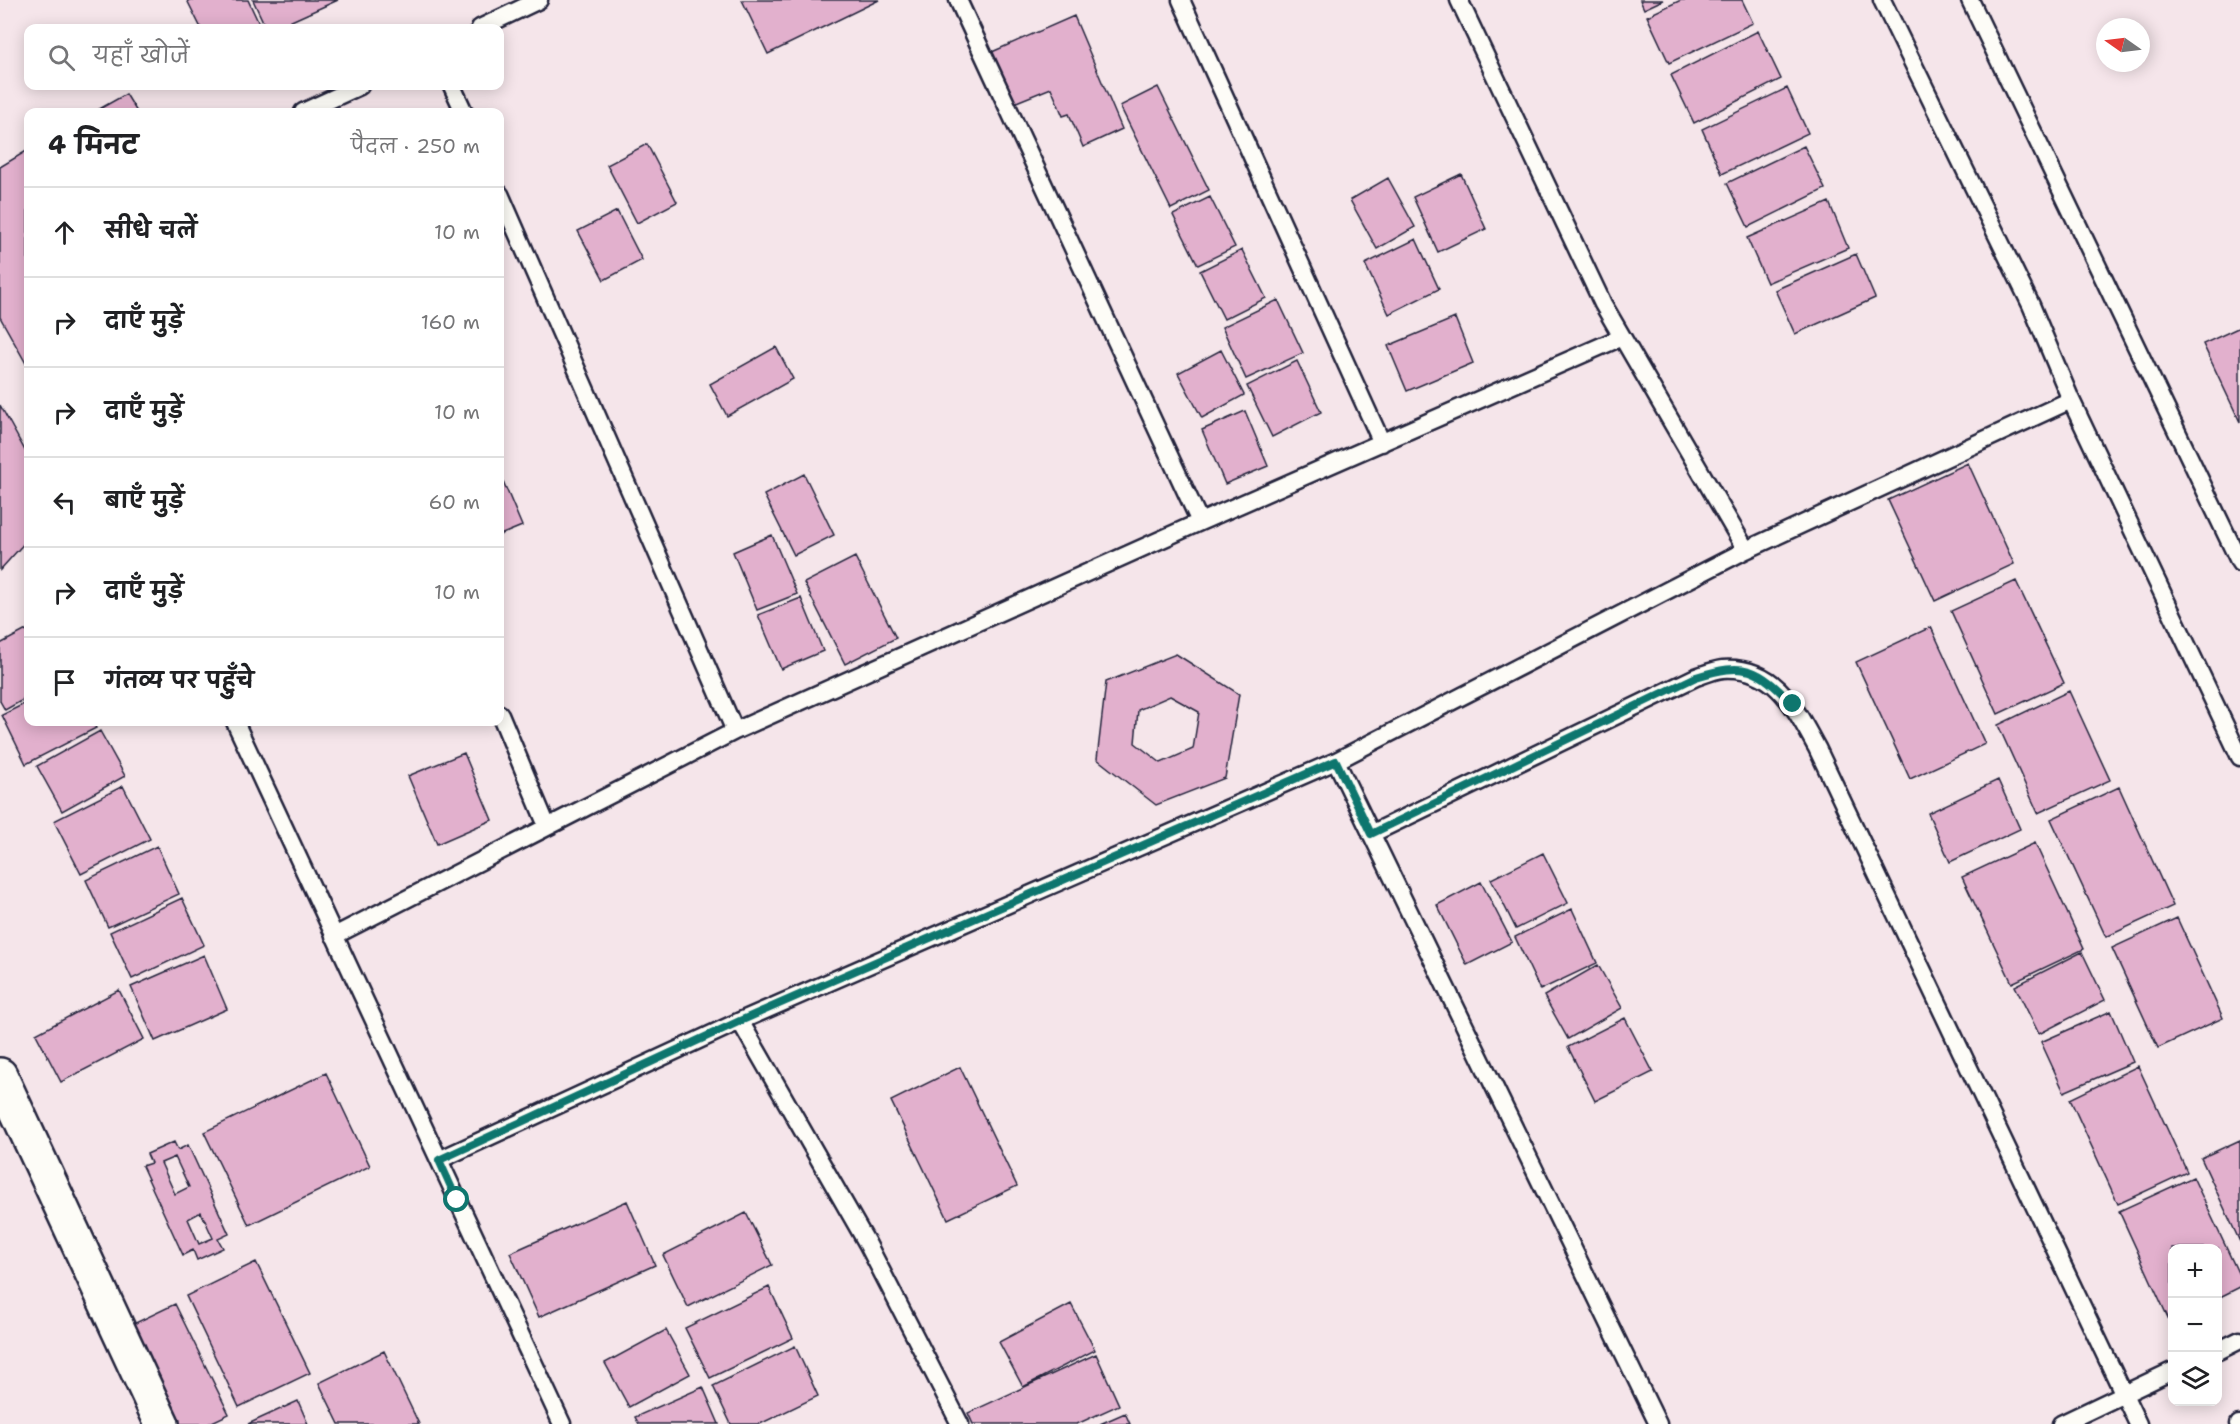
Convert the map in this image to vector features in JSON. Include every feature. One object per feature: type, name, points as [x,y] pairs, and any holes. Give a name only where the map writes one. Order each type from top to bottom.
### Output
[{"type":"street","points":[[0,1075],[162,1424]]},
{"type":"lane","points":[[488,24],[539,0]]},
{"type":"lane","points":[[958,0],[1200,522]]},
{"type":"lane","points":[[1180,0],[1382,443]]},
{"type":"lane","points":[[1459,0],[1603,304],[1746,550]]},
{"type":"lane","points":[[1882,0],[2031,305],[2071,400],[2240,757]]},
{"type":"lane","points":[[1970,0],[2240,563]]},
{"type":"lane","points":[[312,108],[351,90]]},
{"type":"lane","points":[[454,90],[462,108]]},
{"type":"lane","points":[[504,203],[735,730]]},
{"type":"lane","points":[[334,936],[735,730],[1200,522],[1622,337]]},
{"type":"lane","points":[[439,1160],[740,1021],[1336,761],[1746,550],[2071,400]]},
{"type":"lane","points":[[1371,834],[1696,677],[1721,669],[1747,670],[1768,679],[1793,704],[1817,748],[2138,1424]]},
{"type":"lane","points":[[504,724],[547,826]]},
{"type":"lane","points":[[237,726],[562,1424]]},
{"type":"lane","points":[[1336,761],[1658,1424]]},
{"type":"lane","points":[[740,1021],[867,1243],[960,1424]]},
{"type":"lane","points":[[2222,1349],[2240,1340]]},
{"type":"lane","points":[[2061,1424],[2168,1373]]},
{"type":"building","points":[[187,0],[248,0],[259,24],[199,24]]},
{"type":"building","points":[[253,0],[338,0],[285,24],[264,24]]},
{"type":"building","points":[[742,0],[879,0],[768,54]]},
{"type":"building","points":[[1640,0],[1663,0],[1644,9]]},
{"type":"building","points":[[1681,0],[1742,0],[1753,23],[1669,63],[1647,16]]},
{"type":"building","points":[[1074,16],[1122,129],[1083,147],[1069,114],[1063,116],[1051,88],[1014,103],[992,52]]},
{"type":"building","points":[[1758,31],[1781,79],[1694,123],[1671,75]]},
{"type":"building","points":[[1158,87],[1209,190],[1171,209],[1120,106]]},
{"type":"building","points":[[1787,88],[1808,133],[1722,174],[1702,129]]},
{"type":"building","points":[[126,94],[135,108],[101,108]]},
{"type":"building","points":[[647,144],[677,202],[637,223],[607,165]]},
{"type":"building","points":[[1804,146],[1825,189],[1748,227],[1727,183]]},
{"type":"building","points":[[24,152],[24,360],[0,317],[0,167]]},
{"type":"building","points":[[1461,174],[1486,229],[1438,252],[1413,197]]},
{"type":"building","points":[[1388,178],[1415,227],[1377,249],[1350,200]]},
{"type":"building","points":[[1210,197],[1235,247],[1198,265],[1173,215]]},
{"type":"building","points":[[1829,202],[1848,248],[1767,283],[1747,238]]},
{"type":"building","points":[[617,211],[642,260],[604,280],[578,231]]},
{"type":"building","points":[[1416,239],[1439,289],[1389,314],[1365,264]]},
{"type":"building","points":[[1242,250],[1266,298],[1224,319],[1200,271]]},
{"type":"building","points":[[1856,254],[1875,298],[1795,334],[1775,290]]},
{"type":"building","points":[[1278,300],[1303,353],[1246,379],[1222,327]]},
{"type":"building","points":[[1455,318],[1473,363],[1407,391],[1388,346]]},
{"type":"building","points":[[2240,327],[2240,422],[2203,344]]},
{"type":"building","points":[[776,347],[793,379],[727,416],[710,384]]},
{"type":"building","points":[[1221,350],[1244,395],[1202,418],[1178,373]]},
{"type":"building","points":[[1297,361],[1321,412],[1272,437],[1247,386]]},
{"type":"building","points":[[0,405],[24,449],[24,543],[0,570]]},
{"type":"building","points":[[1245,411],[1268,466],[1225,484],[1202,430]]},
{"type":"building","points":[[1968,463],[2014,564],[1935,601],[1888,500]]},
{"type":"building","points":[[804,474],[834,535],[794,555],[764,495]]},
{"type":"building","points":[[504,483],[522,526],[504,533]]},
{"type":"building","points":[[772,535],[797,594],[757,610],[733,552]]},
{"type":"building","points":[[855,557],[896,638],[845,664],[804,583]]},
{"type":"building","points":[[2016,581],[2064,683],[1998,714],[1951,611]]},
{"type":"building","points":[[801,598],[823,651],[781,669],[758,615]]},
{"type":"building","points":[[1931,627],[1985,744],[1910,779],[1856,662]]},
{"type":"building","points":[[24,631],[24,699],[5,710],[0,701],[0,644]]},
{"type":"building","points":[[1176,654],[1239,694],[1225,778],[1156,805],[1097,759],[1106,682]],"holes":[[[1170,696],[1199,712],[1193,749],[1161,763],[1135,743],[1138,710]]]},
{"type":"building","points":[[2069,691],[2110,780],[2038,813],[1998,725]]},
{"type":"building","points":[[24,704],[24,726],[95,726],[96,728],[26,764],[2,715]]},
{"type":"building","points":[[100,731],[125,776],[62,811],[37,766]]},
{"type":"building","points":[[464,753],[492,820],[437,844],[408,776]]},
{"type":"building","points":[[1998,780],[2020,829],[1950,862],[1928,813]]},
{"type":"building","points":[[123,786],[150,839],[81,874],[54,821]]},
{"type":"building","points":[[2119,787],[2173,906],[2106,937],[2051,819]]},
{"type":"building","points":[[2035,843],[2084,949],[2012,983],[1962,877]]},
{"type":"building","points":[[157,846],[179,894],[108,927],[86,880]]},
{"type":"building","points":[[1543,853],[1568,903],[1516,929],[1491,879]]},
{"type":"building","points":[[1481,882],[1512,942],[1467,965],[1437,905]]},
{"type":"building","points":[[182,898],[204,945],[132,979],[110,932]]},
{"type":"building","points":[[1572,909],[1597,963],[1540,990],[1515,937]]},
{"type":"building","points":[[2177,918],[2223,1018],[2158,1048],[2112,948]]},
{"type":"building","points":[[2082,952],[2105,1000],[2039,1034],[2015,986]]},
{"type":"building","points":[[204,955],[227,1009],[155,1041],[131,987]]},
{"type":"building","points":[[1598,965],[1622,1008],[1568,1039],[1544,996]]},
{"type":"building","points":[[119,990],[144,1039],[61,1082],[36,1034]]},
{"type":"building","points":[[2111,1011],[2133,1062],[2064,1092],[2041,1042]]},
{"type":"building","points":[[1625,1018],[1653,1072],[1595,1101],[1568,1047]]},
{"type":"building","points":[[2138,1066],[2187,1172],[2118,1204],[2070,1099]]},
{"type":"building","points":[[960,1067],[1017,1186],[948,1219],[891,1101]]},
{"type":"building","points":[[326,1073],[370,1166],[249,1225],[204,1132]]},
{"type":"building","points":[[2240,1140],[2240,1242],[2201,1158]]},
{"type":"building","points":[[174,1142],[178,1150],[188,1145],[229,1234],[218,1239],[223,1248],[197,1260],[193,1250],[183,1255],[142,1166],[151,1163],[147,1154]],"holes":[[[175,1157],[189,1187],[175,1194],[161,1163]],[[201,1212],[213,1238],[199,1244],[188,1219]]]},
{"type":"building","points":[[2193,1177],[2240,1277],[2240,1287],[2222,1296],[2222,1244],[2168,1244],[2168,1318],[2119,1211]]},
{"type":"building","points":[[627,1201],[655,1265],[539,1317],[510,1253]]},
{"type":"building","points":[[746,1213],[772,1265],[688,1307],[663,1255]]},
{"type":"building","points":[[256,1262],[310,1373],[239,1407],[186,1296]]},
{"type":"building","points":[[769,1287],[793,1338],[710,1378],[685,1328]]},
{"type":"building","points":[[175,1304],[229,1414],[208,1424],[174,1424],[127,1327]]},
{"type":"building","points":[[1071,1304],[1095,1350],[1023,1387],[999,1342]]},
{"type":"building","points":[[666,1330],[690,1374],[629,1407],[605,1363]]},
{"type":"building","points":[[795,1346],[818,1396],[760,1424],[731,1424],[713,1386]]},
{"type":"building","points":[[384,1351],[419,1424],[339,1424],[319,1383]]},
{"type":"building","points":[[1096,1354],[1119,1405],[1077,1424],[973,1424],[968,1413]]},
{"type":"building","points":[[703,1387],[719,1424],[639,1424],[635,1417]]},
{"type":"building","points":[[298,1401],[308,1424],[248,1424]]},
{"type":"building","points":[[1125,1413],[1130,1424],[1100,1424]]},
{"type":"route","points":[[457,1200],[439,1160],[740,1021],[1336,761],[1371,834],[1696,677],[1721,669],[1747,670],[1768,679],[1793,704]]}]
